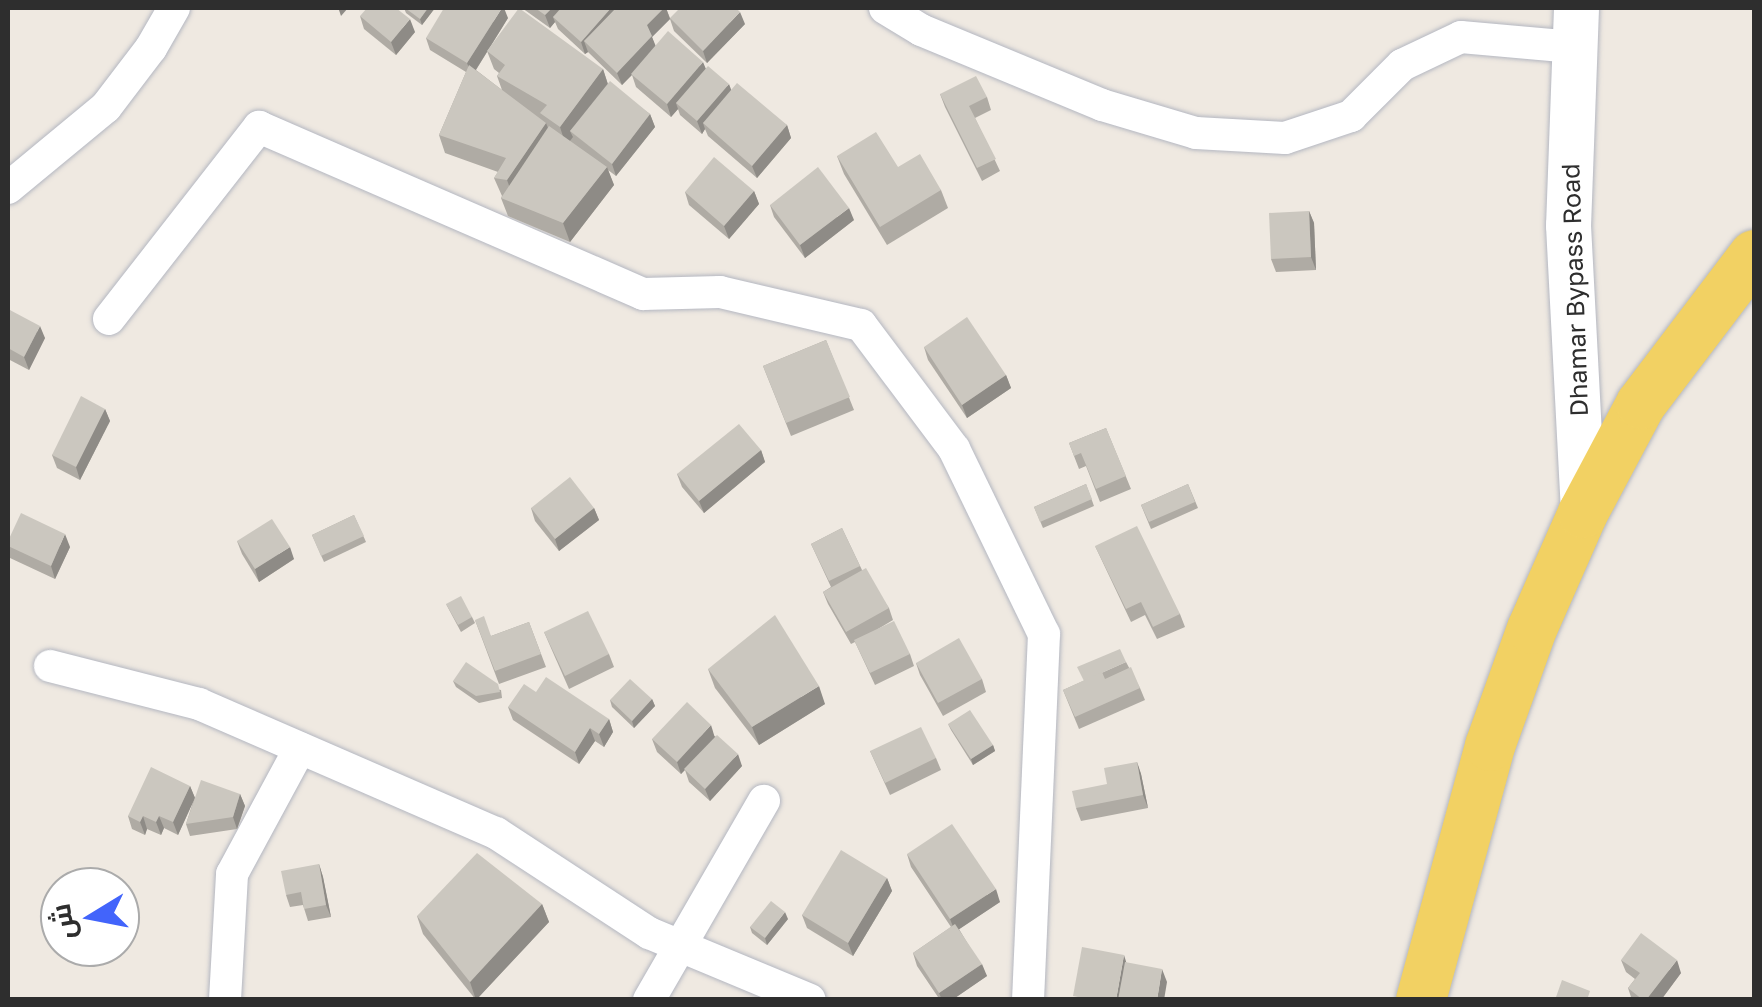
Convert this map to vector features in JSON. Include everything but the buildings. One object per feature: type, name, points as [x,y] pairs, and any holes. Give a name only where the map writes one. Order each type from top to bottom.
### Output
[{"type":"main road","name":"Dhamar Bypass Road","points":[[1575,27],[1568,225],[1583,513]]},
{"type":"main road","points":[[1421,1000],[1490,746],[1532,629],[1583,513],[1640,404],[1737,301],[1754,255]]},
{"type":"street","points":[[8,188],[106,107],[151,48],[174,8]]},
{"type":"street","points":[[885,8],[921,30],[1102,105],[1196,133],[1285,138],[1351,116],[1402,66],[1461,37],[1575,27]]},
{"type":"street","points":[[109,319],[259,128],[643,294],[720,292],[861,324],[954,449],[1044,634],[1028,1000]]},
{"type":"street","points":[[50,666],[199,704],[496,833],[649,932],[810,1000]]},
{"type":"street","points":[[225,1000],[232,874],[300,748]]},
{"type":"street","points":[[649,1000],[764,801]]}]
